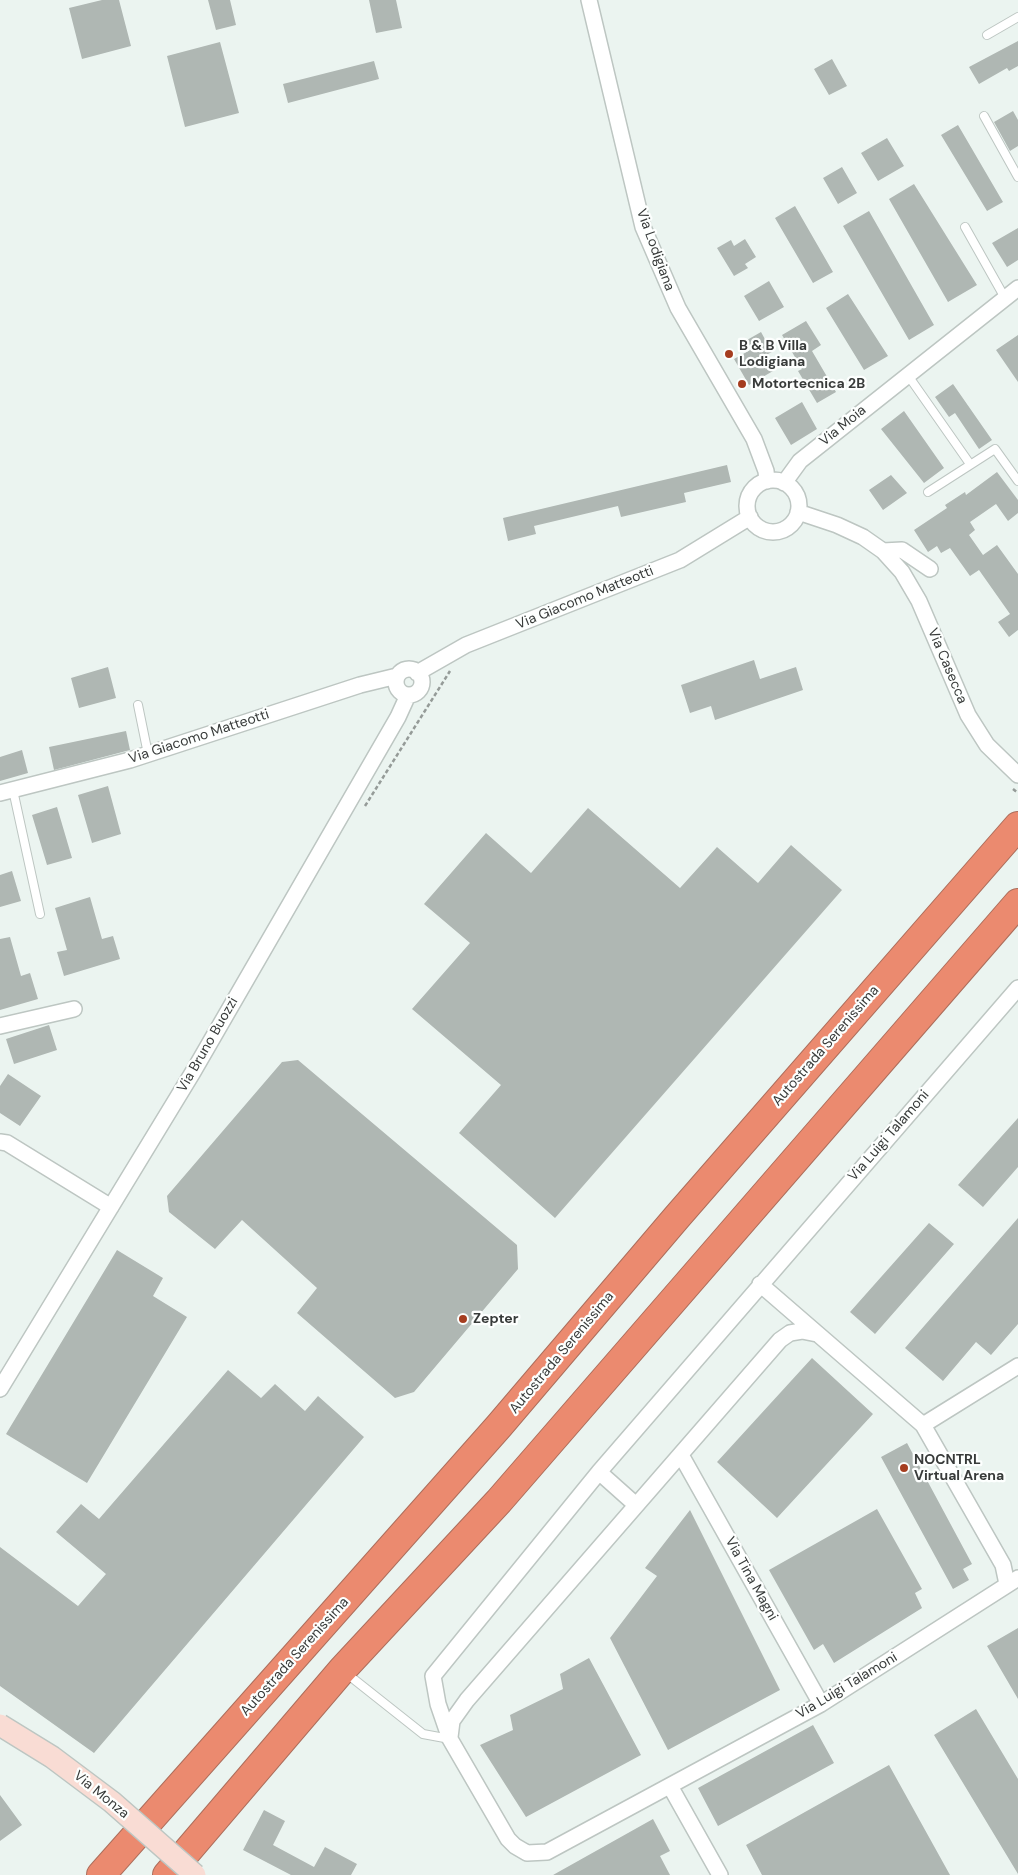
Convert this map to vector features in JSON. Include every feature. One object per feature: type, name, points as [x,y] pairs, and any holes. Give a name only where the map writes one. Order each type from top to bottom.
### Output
[{"type":"highway","name":"Autostrada Serenissima","points":[[101,1875],[499,1426],[677,1217],[1018,826]]},
{"type":"highway","points":[[167,1875],[342,1670],[500,1501],[1018,903]]},
{"type":"street","name":"Via Lodigiana","points":[[589,0],[643,227],[678,308],[754,439],[768,481]]},
{"type":"street","name":"Via Moia","points":[[784,483],[800,461],[907,374],[1018,288]]},
{"type":"street","points":[[768,481],[784,483],[797,495],[798,512],[790,526],[776,532],[761,529],[750,518],[748,500],[752,491],[768,481]]},
{"type":"street","name":"Via Casecca","points":[[798,512],[855,532],[883,551],[902,572],[919,601],[968,715],[987,745],[1016,783]]},
{"type":"street","name":"Via Giacomo Matteotti","points":[[7,791],[148,754],[360,685],[397,676],[407,669],[417,672],[466,644],[680,560],[750,518]]},
{"type":"street","name":"Via Casecca","points":[[883,551],[902,550],[930,569]]},
{"type":"street","points":[[397,676],[398,689],[408,695],[416,693],[421,686],[421,678],[417,672]]},
{"type":"street","name":"Via Bruno Buozzi","points":[[0,1389],[193,1072],[398,717],[408,695]]},
{"type":"street","name":"Via Luigi Talamoni","points":[[1012,1581],[992,1597],[821,1704],[546,1852],[527,1853],[508,1839],[450,1739],[438,1704],[433,1676],[599,1472],[1018,988]]},
{"type":"street","points":[[0,1026],[74,1009]]},
{"type":"street","points":[[0,1142],[7,1144],[111,1207]]},
{"type":"street","points":[[760,1284],[922,1424],[1012,1581]]},
{"type":"street","points":[[450,1739],[452,1721],[458,1712],[780,1340],[790,1333],[802,1331],[817,1334]]},
{"type":"street","points":[[922,1424],[1018,1366]]},
{"type":"street","name":"Via Tina Magni","points":[[681,1455],[821,1704]]},
{"type":"street","points":[[599,1472],[636,1505]]},
{"type":"street","name":"Via Monza","points":[[0,1724],[52,1757],[104,1796],[195,1875]]},
{"type":"street","points":[[670,1786],[720,1875]]},
{"type":"lane","points":[[987,36],[1018,17]]},
{"type":"lane","points":[[984,116],[1018,177]]},
{"type":"lane","points":[[965,227],[1005,298]]},
{"type":"lane","points":[[907,374],[970,464]]},
{"type":"lane","points":[[928,492],[995,450],[1018,481]]},
{"type":"lane","points":[[138,704],[148,754]]},
{"type":"lane","points":[[7,791],[40,914]]},
{"type":"lane","points":[[342,1670],[423,1734],[450,1739]]},
{"type":"path","points":[[1016,783],[1018,793]]},
{"type":"building","points":[[102,0],[119,0],[131,46],[82,59],[69,8]]},
{"type":"building","points":[[208,0],[230,0],[236,25],[216,30]]},
{"type":"building","points":[[369,0],[396,0],[402,28],[376,33]]},
{"type":"building","points":[[1018,41],[1018,66],[1009,71],[1007,68],[979,84],[969,67]]},
{"type":"building","points":[[220,42],[239,113],[185,127],[167,56]]},
{"type":"building","points":[[832,59],[847,86],[829,95],[814,69]]},
{"type":"building","points":[[374,61],[379,79],[288,103],[283,84]]},
{"type":"building","points":[[1013,111],[1018,120],[1018,146],[1010,151],[994,122]]},
{"type":"building","points":[[958,125],[1003,202],[987,211],[941,135]]},
{"type":"building","points":[[887,138],[904,166],[878,181],[861,153]]},
{"type":"building","points":[[842,167],[857,193],[838,204],[823,178]]},
{"type":"building","points":[[914,184],[977,285],[948,302],[889,199]]},
{"type":"building","points":[[795,206],[833,272],[813,283],[775,218]]},
{"type":"building","points":[[869,211],[934,325],[909,340],[843,226]]},
{"type":"building","points":[[1018,228],[1018,260],[1007,267],[992,243]]},
{"type":"building","points":[[745,239],[756,257],[745,264],[748,268],[734,276],[717,248],[731,240],[734,246]]},
{"type":"building","points":[[769,281],[784,307],[759,321],[744,296]]},
{"type":"building","points":[[848,294],[888,356],[864,370],[826,308]]},
{"type":"building","points":[[806,321],[821,345],[812,351],[836,392],[817,403],[798,371],[802,369],[782,335]]},
{"type":"building","points":[[761,332],[772,352],[764,356],[773,371],[749,385],[734,359],[752,349],[747,340]]},
{"type":"building","points":[[1018,335],[1018,382],[996,350]]},
{"type":"building","points":[[953,384],[992,440],[979,449],[955,413],[949,417],[935,397]]},
{"type":"building","points":[[802,402],[817,429],[791,445],[775,418]]},
{"type":"building","points":[[904,411],[944,468],[924,483],[881,429]]},
{"type":"building","points":[[727,465],[731,482],[684,493],[686,502],[621,517],[618,506],[534,526],[536,534],[508,541],[503,518]]},
{"type":"building","points":[[997,472],[1018,500],[1018,513],[1008,521],[996,504],[970,522],[975,530],[969,535],[983,555],[997,545],[1018,574],[1018,630],[1009,637],[998,622],[1010,614],[979,570],[970,576],[950,548],[941,553],[937,546],[928,552],[914,530],[947,508],[945,505],[965,492],[966,495]]},
{"type":"building","points":[[891,475],[907,493],[883,510],[869,490]]},
{"type":"building","points":[[754,660],[760,679],[796,667],[803,690],[715,720],[711,706],[690,713],[681,685]]},
{"type":"building","points":[[108,667],[116,698],[79,708],[71,678]]},
{"type":"building","points":[[126,731],[130,750],[54,770],[49,747]]},
{"type":"building","points":[[22,750],[28,773],[0,781],[0,757]]},
{"type":"building","points":[[108,786],[121,834],[92,843],[78,795]]},
{"type":"building","points":[[57,807],[72,858],[47,865],[32,815]]},
{"type":"building","points":[[588,808],[680,888],[717,847],[758,883],[791,845],[842,890],[555,1218],[459,1133],[501,1085],[412,1009],[470,943],[424,904],[486,833],[531,873]]},
{"type":"building","points":[[12,871],[21,901],[0,907],[0,875]]},
{"type":"building","points":[[90,897],[102,939],[113,936],[120,959],[64,976],[57,952],[67,950],[55,908]]},
{"type":"building","points":[[10,937],[21,976],[30,973],[38,999],[0,1010],[0,939]]},
{"type":"building","points":[[49,1025],[57,1050],[14,1064],[6,1039]]},
{"type":"building","points":[[298,1060],[517,1245],[518,1269],[414,1392],[395,1398],[297,1313],[317,1288],[242,1220],[215,1249],[169,1212],[167,1196],[282,1062]]},
{"type":"building","points":[[8,1074],[41,1096],[20,1126],[0,1113],[0,1086]]},
{"type":"building","points":[[1018,1118],[1018,1167],[983,1207],[958,1185]]},
{"type":"building","points":[[1018,1218],[1018,1324],[991,1355],[976,1342],[943,1381],[905,1348]]},
{"type":"building","points":[[929,1223],[954,1244],[875,1334],[850,1312]]},
{"type":"building","points":[[117,1250],[163,1278],[153,1296],[187,1317],[87,1483],[6,1434]]},
{"type":"building","points":[[812,1358],[873,1414],[777,1518],[717,1462]]},
{"type":"building","points":[[228,1370],[261,1398],[275,1384],[305,1411],[318,1396],[364,1437],[94,1753],[0,1686],[0,1547],[78,1606],[106,1574],[56,1532],[81,1504],[99,1519]]},
{"type":"building","points":[[907,1443],[972,1564],[963,1569],[969,1580],[953,1589],[881,1457]]},
{"type":"building","points":[[877,1509],[922,1589],[915,1593],[922,1608],[834,1663],[823,1644],[814,1650],[769,1570]]},
{"type":"building","points":[[690,1510],[780,1690],[668,1750],[610,1638],[657,1576],[645,1568]]},
{"type":"building","points":[[1018,1628],[1018,1699],[987,1646]]},
{"type":"building","points":[[589,1658],[641,1755],[526,1817],[480,1745],[513,1730],[510,1715],[563,1689],[560,1674]]},
{"type":"building","points":[[976,1709],[1018,1779],[1018,1874],[934,1735]]},
{"type":"building","points":[[813,1725],[834,1763],[718,1826],[698,1788]]},
{"type":"building","points":[[889,1765],[950,1875],[762,1875],[746,1845]]},
{"type":"building","points":[[0,1795],[22,1825],[0,1841]]},
{"type":"building","points":[[264,1810],[285,1821],[273,1845],[314,1867],[325,1847],[357,1864],[351,1875],[291,1875],[243,1850]]},
{"type":"building","points":[[653,1819],[670,1851],[660,1856],[670,1875],[553,1875]]},
{"type":"place","name":"B & B Villa Lodigiana","points":[[729,354]]},
{"type":"place","name":"Motortecnica 2B","points":[[742,384]]},
{"type":"place","name":"Zepter","points":[[463,1319]]},
{"type":"place","name":"NOCNTRL Virtual Arena","points":[[904,1468]]}]
